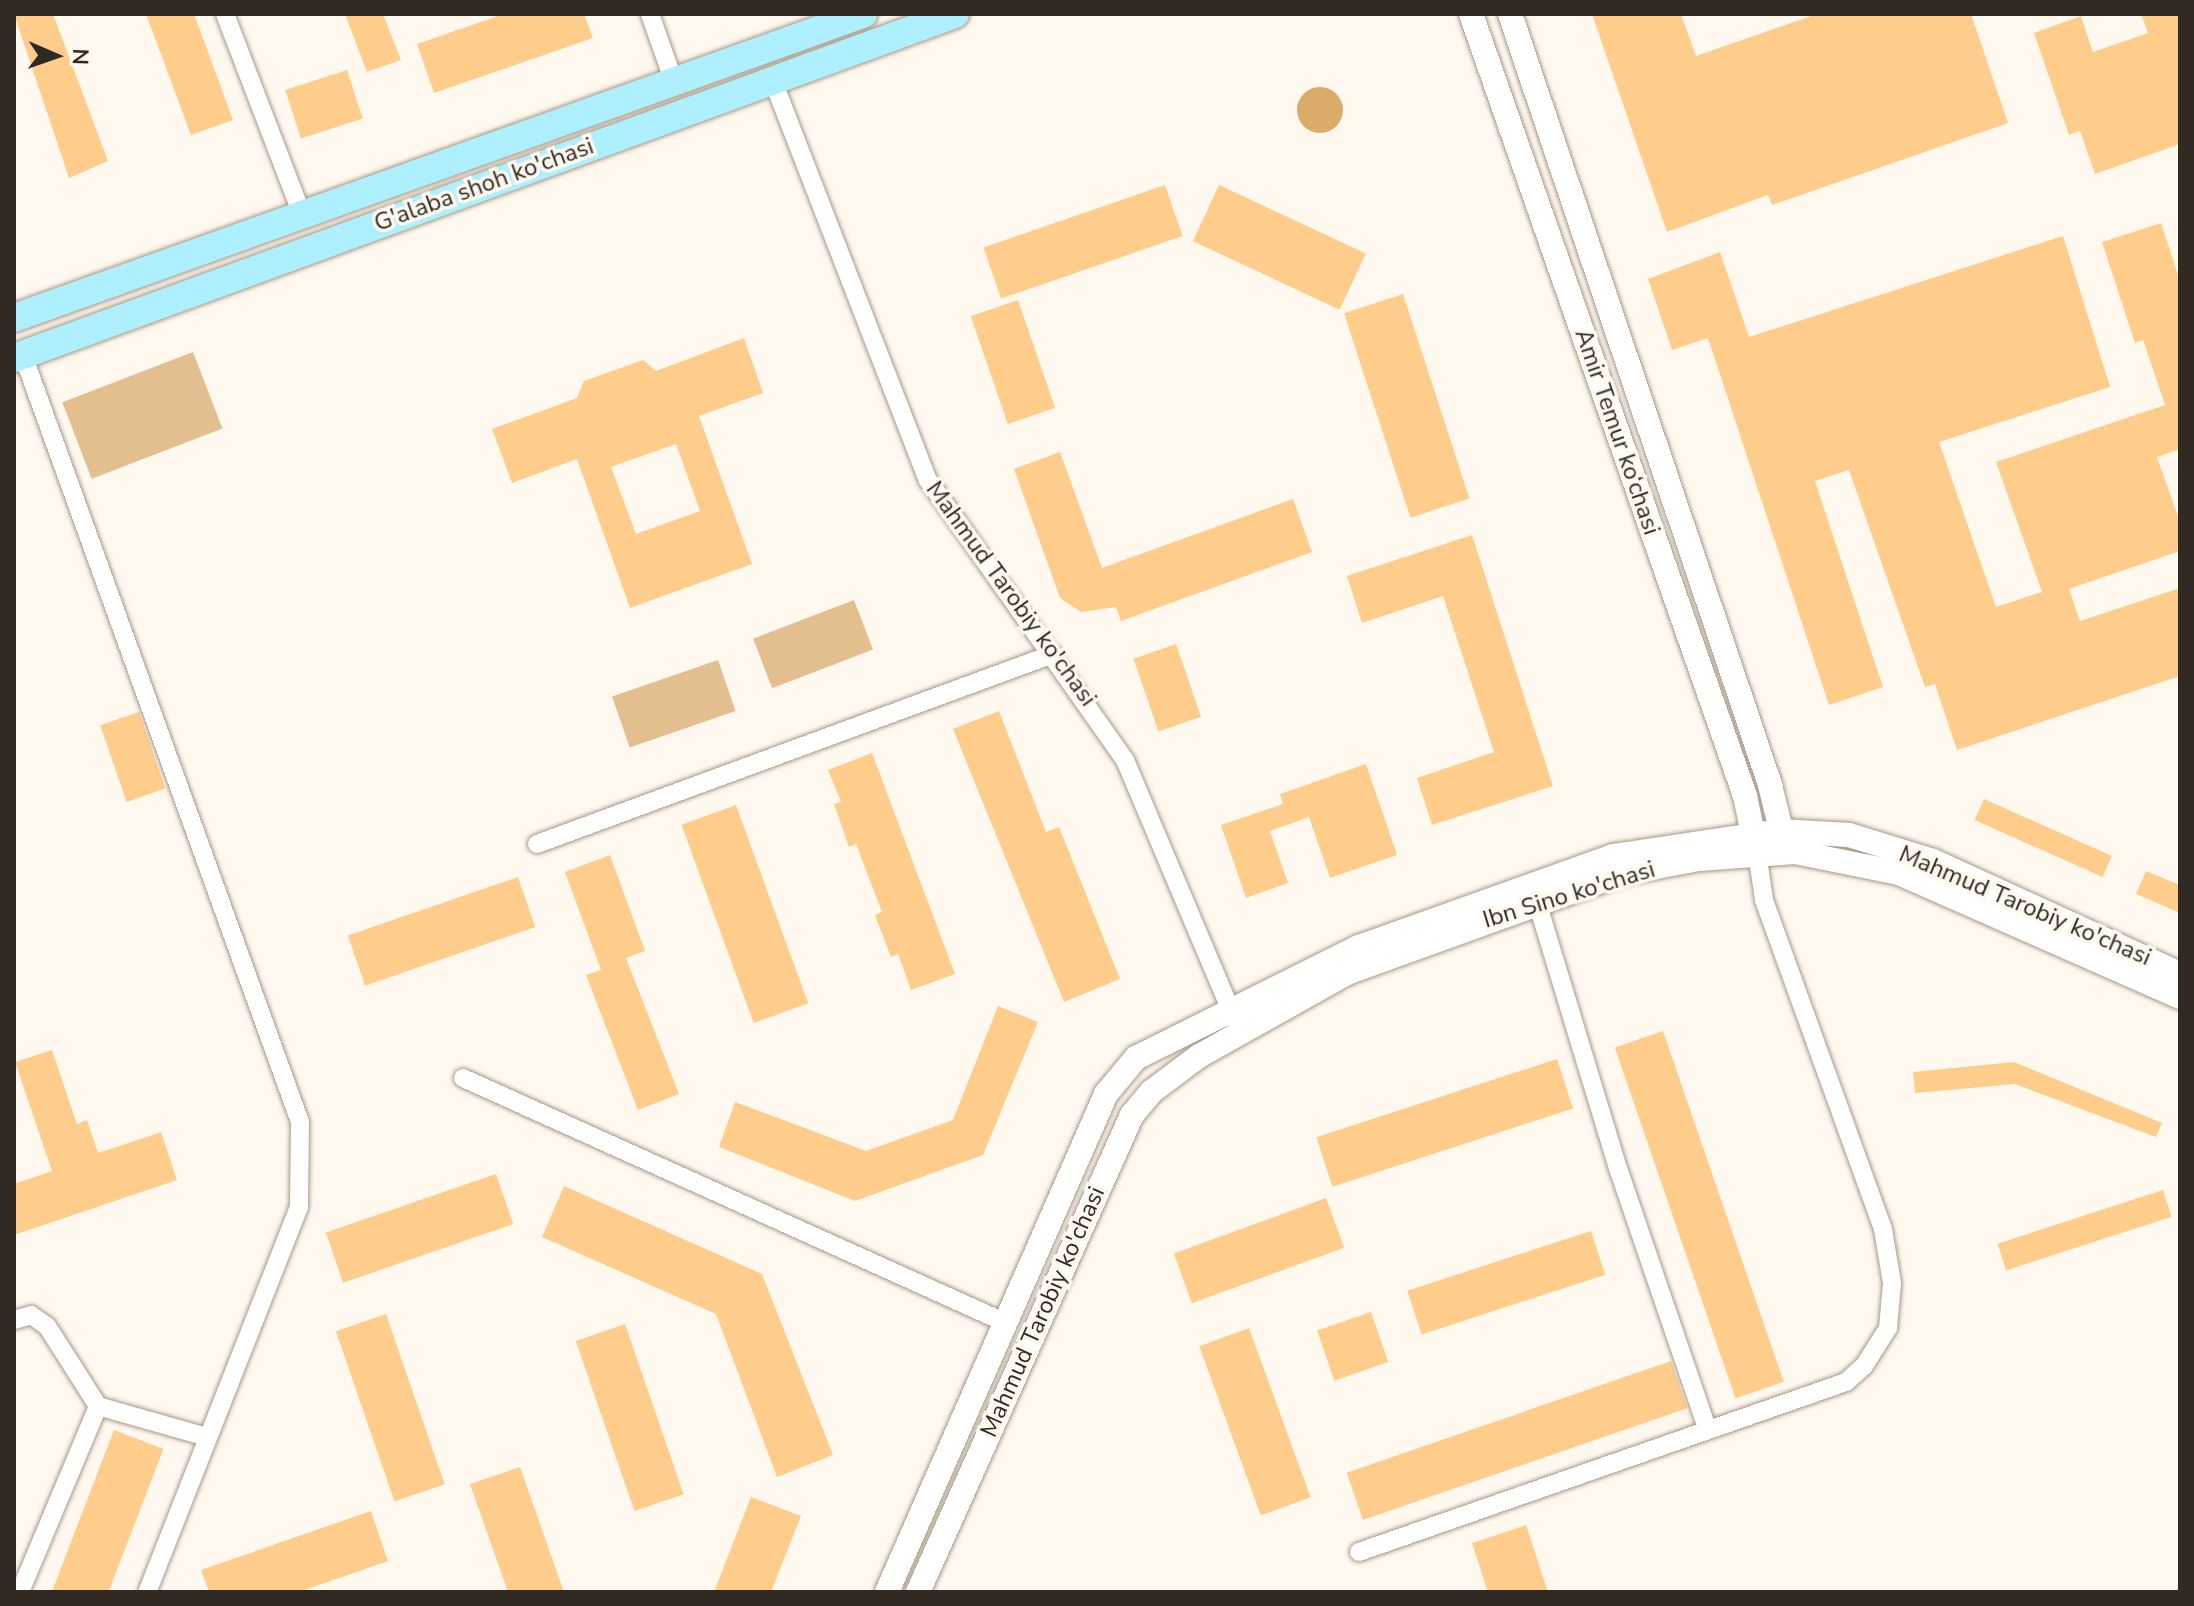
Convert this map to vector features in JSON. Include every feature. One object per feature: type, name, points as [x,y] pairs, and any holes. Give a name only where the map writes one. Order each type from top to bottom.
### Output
[{"type":"main road","name":"G'alaba shoh ko'chasi","points":[[14,318],[863,14]]},
{"type":"main road","name":"G'alaba shoh ko'chasi","points":[[19,356],[955,14]]},
{"type":"main road","name":"Amir Temur ko‘chasi","points":[[1471,14],[1740,781],[1755,842]]},
{"type":"main road","name":"Amir Temur ko‘chasi","points":[[1510,14],[1784,842]]},
{"type":"main road","name":"Mahmud Tarobiy ko'chasi","points":[[887,1592],[1106,1094],[1136,1058],[1235,1021],[1359,947],[1534,892],[1613,856],[1849,835],[1933,861],[2180,974]]},
{"type":"main road","points":[[1784,842],[1899,873],[2180,997]]},
{"type":"main road","name":"Mahmud Tarobiy ko'chasi","points":[[918,1592],[1132,1115],[1151,1092],[1199,1056],[1235,1021]]},
{"type":"street","points":[[225,14],[302,215]]},
{"type":"street","points":[[650,14],[674,82]]},
{"type":"street","name":"Mahmud Tarobiy ko'chasi","points":[[773,81],[928,480],[1125,760],[1235,1021]]},
{"type":"street","points":[[19,356],[300,1122],[299,1207],[147,1592]]},
{"type":"street","points":[[537,844],[1053,654]]},
{"type":"street","points":[[1359,1552],[1846,1382],[1864,1366],[1888,1328],[1892,1283],[1883,1229],[1764,900],[1755,842]]},
{"type":"street","points":[[1534,892],[1619,1171],[1707,1428]]},
{"type":"street","name":"Mahmud Tarobiy ko'chasi","points":[[463,1078],[1006,1323]]},
{"type":"street","points":[[14,1320],[31,1315],[47,1326],[98,1406],[207,1437]]},
{"type":"street","points":[[20,1592],[98,1406]]},
{"type":"shaded area","points":[[1320,87],[1336,94],[1343,110],[1336,126],[1320,133],[1304,126],[1297,110],[1304,94]]},
{"type":"shaded area","points":[[193,352],[222,429],[92,479],[62,402]]},
{"type":"shaded area","points":[[854,600],[873,649],[772,688],[753,639]]},
{"type":"shaded area","points":[[718,660],[736,711],[630,748],[612,696]]},
{"type":"building","points":[[14,14],[53,14],[108,161],[69,178]]},
{"type":"building","points":[[146,14],[194,14],[233,120],[191,135]]},
{"type":"building","points":[[345,14],[383,14],[401,60],[367,72]]},
{"type":"building","points":[[504,14],[584,14],[593,38],[434,93],[417,44]]},
{"type":"building","points":[[1592,14],[1681,14],[1696,56],[1817,14],[1971,14],[2008,123],[1772,205],[1768,195],[1667,232]]},
{"type":"building","points":[[2141,14],[2180,14],[2180,144],[2095,174],[2080,131],[2069,135],[2034,33],[2081,16],[2093,52],[2148,33]]},
{"type":"building","points":[[347,70],[363,119],[301,139],[285,90]]},
{"type":"building","points":[[1165,185],[1183,236],[1001,299],[983,248]]},
{"type":"building","points":[[1219,185],[1366,253],[1340,310],[1193,241]]},
{"type":"building","points":[[2161,223],[2180,281],[2180,449],[2157,457],[2180,522],[2180,551],[2069,589],[2080,621],[2180,588],[2180,676],[1957,750],[1935,684],[1925,687],[1849,470],[1815,481],[1883,687],[1829,705],[1708,338],[1672,350],[1648,279],[1720,252],[1749,337],[2063,236],[2110,387],[1939,442],[1996,607],[2042,592],[1996,462],[2165,405],[2143,340],[2135,343],[2102,242]]},
{"type":"building","points":[[1403,294],[1469,498],[1410,518],[1344,313]]},
{"type":"building","points":[[1018,300],[1055,408],[1008,424],[971,316]]},
{"type":"building","points":[[744,338],[763,393],[699,416],[752,564],[630,608],[577,459],[512,483],[492,429],[577,398],[584,381],[643,360],[656,371]],"holes":[[[676,444],[700,511],[636,534],[611,467]]]},
{"type":"building","points":[[1060,452],[1102,568],[1293,499],[1312,552],[1121,621],[1116,607],[1081,612],[1060,598],[1014,469]]},
{"type":"building","points":[[1472,535],[1553,786],[1432,825],[1417,778],[1494,752],[1443,596],[1362,623],[1347,576]]},
{"type":"building","points":[[1176,644],[1201,717],[1159,731],[1133,659]]},
{"type":"building","points":[[999,711],[1046,832],[1059,827],[1120,979],[1064,1002],[953,729]]},
{"type":"building","points":[[139,712],[165,789],[127,802],[100,725]]},
{"type":"building","points":[[872,753],[955,974],[911,990],[898,954],[891,957],[875,915],[882,912],[856,844],[849,847],[834,804],[841,802],[828,770]]},
{"type":"building","points":[[1366,764],[1397,855],[1330,878],[1309,817],[1270,831],[1288,883],[1246,898],[1221,825],[1283,804],[1280,794]]},
{"type":"building","points":[[1984,799],[2112,856],[2103,877],[1975,820]]},
{"type":"building","points":[[736,805],[808,1003],[754,1023],[681,825]]},
{"type":"building","points":[[610,855],[645,951],[626,958],[679,1094],[638,1110],[586,975],[601,970],[565,872]]},
{"type":"building","points":[[2146,871],[2180,885],[2180,913],[2136,894]]},
{"type":"building","points":[[518,877],[535,927],[365,986],[348,936]]},
{"type":"building","points":[[998,1006],[1038,1022],[983,1155],[855,1201],[719,1147],[735,1102],[866,1151],[953,1120]]},
{"type":"building","points":[[1663,1031],[1784,1382],[1736,1398],[1615,1048]]},
{"type":"building","points":[[52,1050],[77,1124],[87,1120],[98,1153],[161,1132],[177,1180],[14,1235],[14,1184],[52,1171],[15,1062]]},
{"type":"building","points":[[1557,1059],[1573,1108],[1332,1187],[1316,1137]]},
{"type":"building","points":[[2014,1062],[2162,1123],[2156,1137],[2015,1084],[1915,1093],[1913,1072]]},
{"type":"building","points":[[496,1174],[513,1224],[343,1283],[326,1233]]},
{"type":"building","points":[[564,1186],[762,1274],[833,1455],[777,1477],[716,1314],[542,1237]]},
{"type":"building","points":[[2163,1190],[2172,1217],[2006,1270],[1998,1244]]},
{"type":"building","points":[[1326,1198],[1344,1248],[1192,1303],[1174,1253]]},
{"type":"building","points":[[1591,1231],[1605,1275],[1422,1334],[1407,1291]]},
{"type":"building","points":[[1371,1312],[1388,1362],[1334,1381],[1317,1331]]},
{"type":"building","points":[[386,1314],[445,1484],[394,1501],[336,1331]]},
{"type":"building","points":[[625,1324],[684,1494],[634,1511],[576,1341]]},
{"type":"building","points":[[1249,1328],[1311,1497],[1261,1515],[1199,1346]]},
{"type":"building","points":[[1671,1361],[1687,1408],[1363,1520],[1347,1473]]},
{"type":"building","points":[[114,1430],[163,1449],[109,1592],[52,1592]]},
{"type":"building","points":[[520,1467],[564,1592],[508,1592],[470,1484]]},
{"type":"building","points":[[751,1497],[801,1516],[771,1592],[714,1592]]},
{"type":"building","points":[[371,1511],[388,1561],[299,1592],[209,1592],[201,1570]]},
{"type":"building","points":[[1526,1525],[1548,1592],[1488,1592],[1472,1543]]}]
